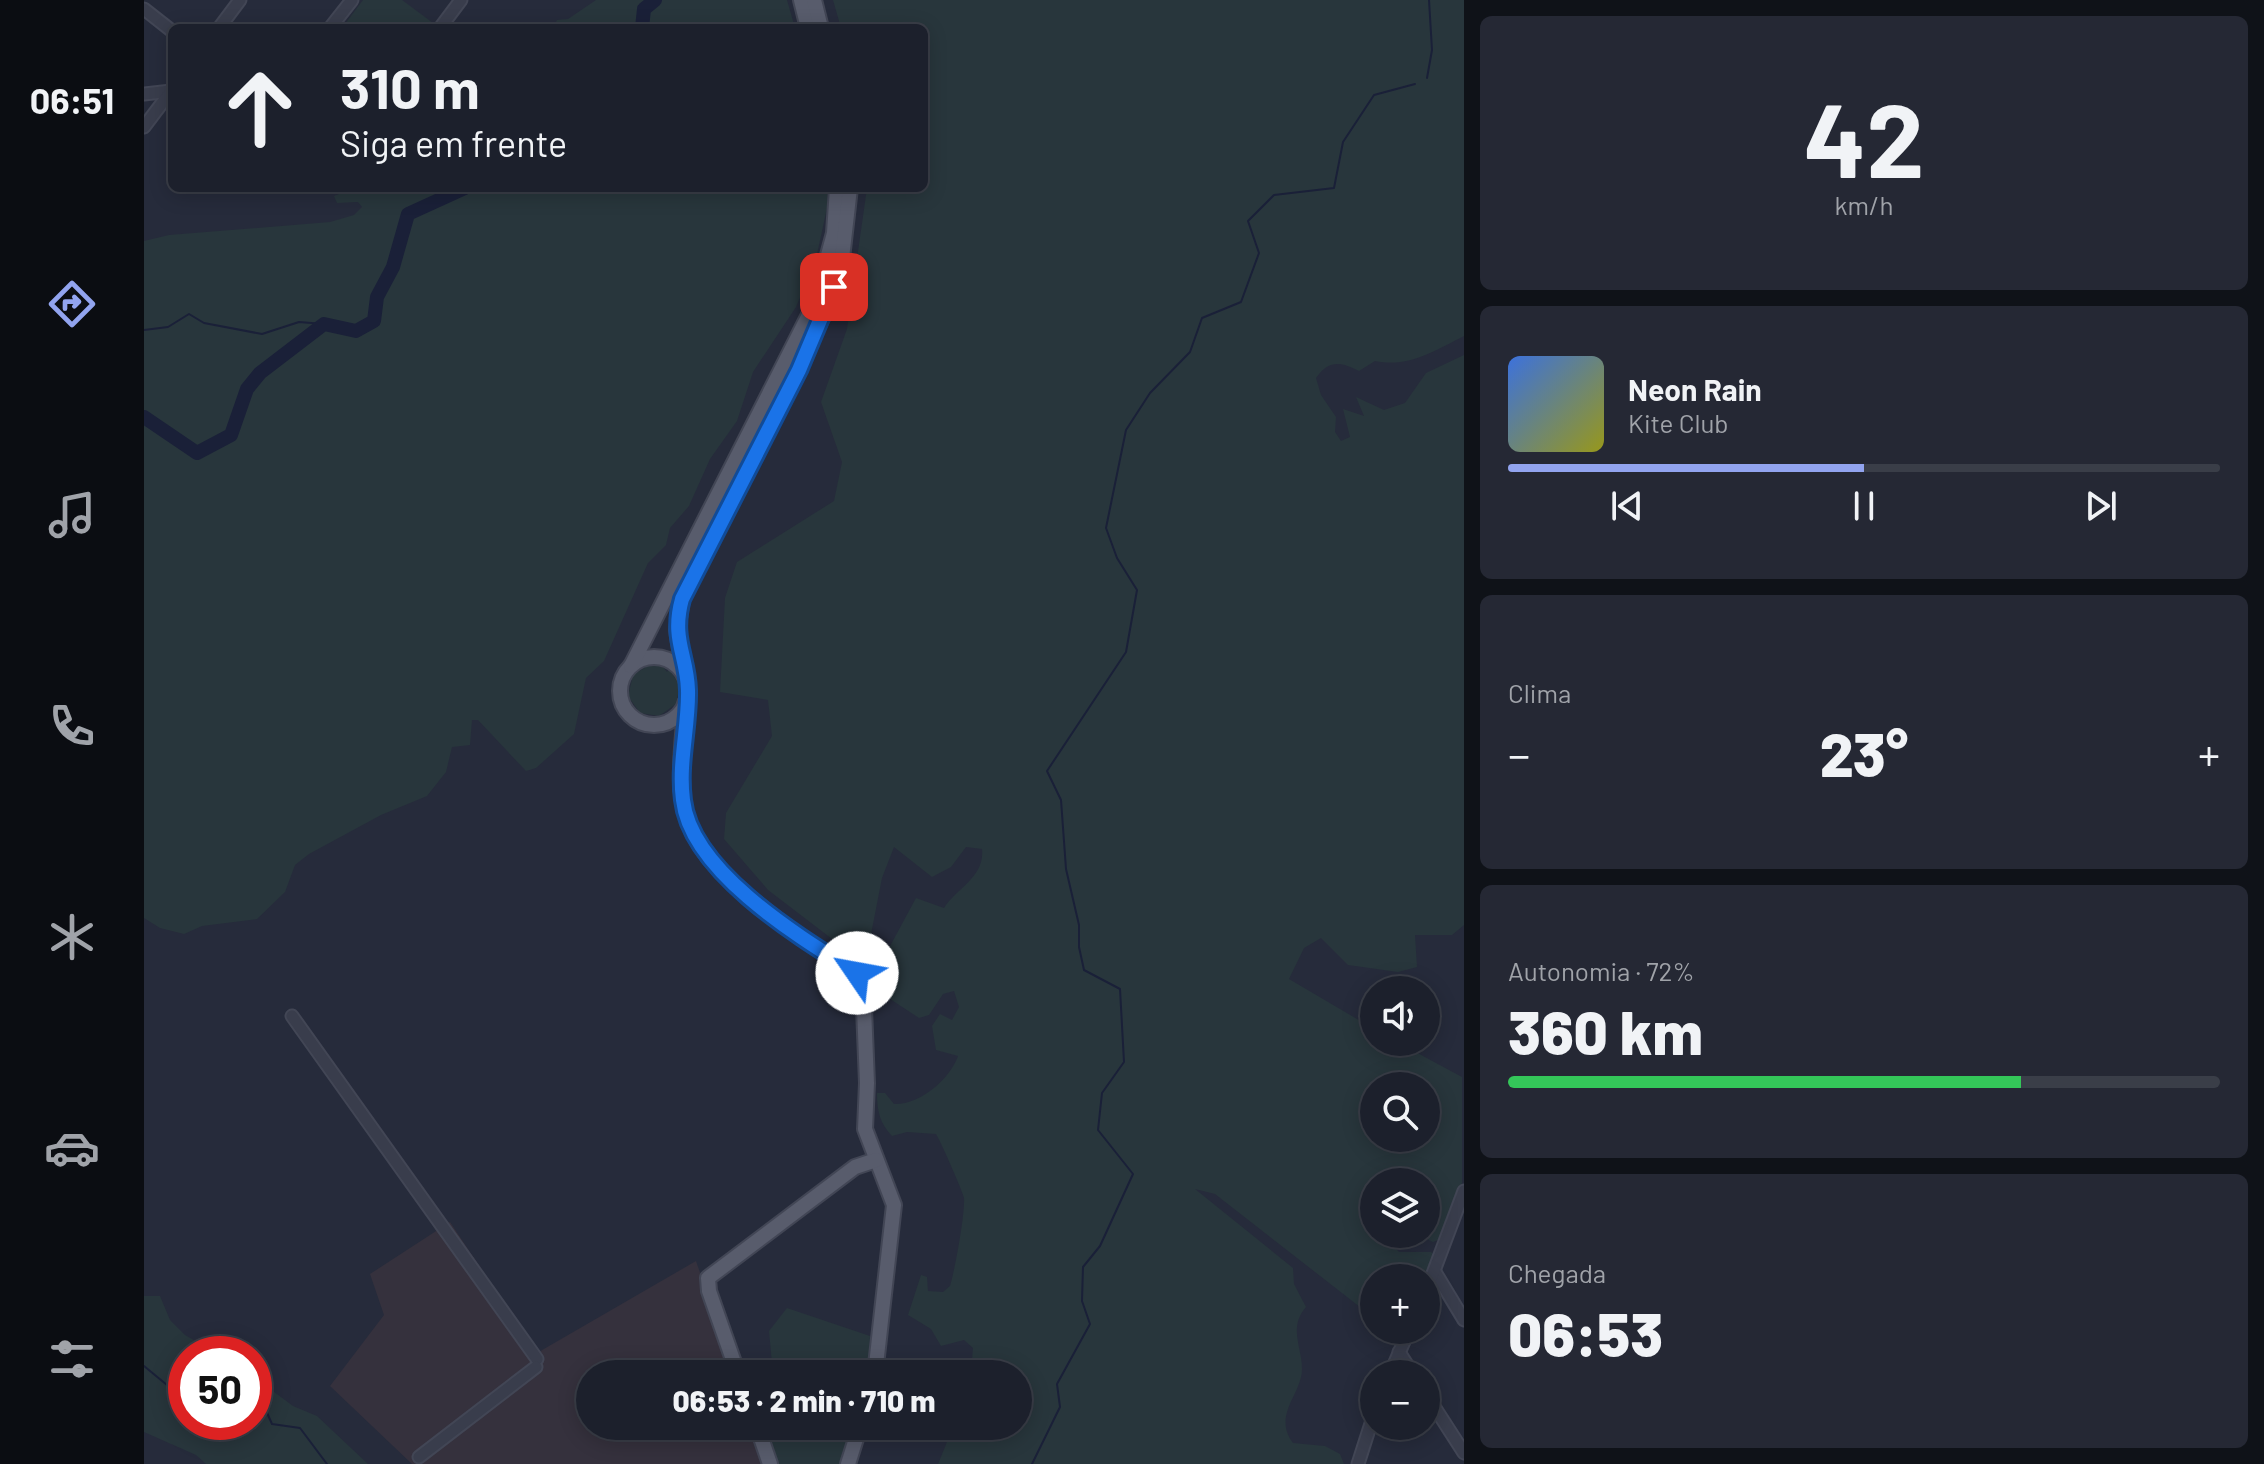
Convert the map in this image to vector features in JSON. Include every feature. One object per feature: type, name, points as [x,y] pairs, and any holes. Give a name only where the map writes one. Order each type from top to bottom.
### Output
[{"type":"main road","points":[[801,0],[807,24]]},
{"type":"main road","points":[[814,0],[820,24]]},
{"type":"main road","points":[[685,703],[675,717],[664,723],[644,723],[625,709],[620,687],[815,303],[834,233],[837,192]]},
{"type":"main road","points":[[850,192],[841,267],[827,308],[682,599],[677,630],[688,690],[682,758],[684,811],[693,833],[708,856],[762,906],[802,939],[857,973],[863,983],[866,1138],[855,1167]]},
{"type":"main road","points":[[631,666],[644,658],[659,657],[674,663],[684,675]]},
{"type":"main road","points":[[664,723],[682,758]]},
{"type":"main road","points":[[866,1138],[891,1192],[894,1219],[877,1360]]},
{"type":"main road","points":[[733,1360],[709,1291],[708,1278],[855,1167],[876,1160]]},
{"type":"main road","points":[[762,1440],[770,1464]]},
{"type":"main road","points":[[848,1464],[856,1440]]},
{"type":"street","points":[[222,24],[240,0]]},
{"type":"street","points":[[333,24],[352,0]]},
{"type":"street","points":[[443,24],[461,0]]},
{"type":"street","points":[[144,9],[168,28]]},
{"type":"street","points":[[144,94],[168,91]]},
{"type":"street","points":[[144,127],[168,95]]},
{"type":"street","points":[[292,1016],[536,1363],[419,1457]]},
{"type":"street","points":[[1438,1264],[1464,1191]]},
{"type":"street","points":[[1440,1280],[1464,1320]]},
{"type":"street","points":[[1396,1360],[1403,1344]]},
{"type":"street","points":[[1399,1352],[1404,1360]]},
{"type":"street","points":[[1440,1416],[1464,1453]]},
{"type":"street","points":[[1358,1464],[1366,1440]]},
{"type":"shaded area","points":[[363,0],[402,0],[434,24],[345,24]]},
{"type":"shaded area","points":[[596,0],[787,0],[794,24],[555,24],[557,20],[568,19]]},
{"type":"shaded area","points":[[833,0],[1464,0],[1464,336],[1410,360],[1375,361],[1359,371],[1346,365],[1330,365],[1316,378],[1321,395],[1336,417],[1335,432],[1341,441],[1350,437],[1343,409],[1364,416],[1356,397],[1384,410],[1405,403],[1426,373],[1464,355],[1464,925],[1452,935],[1415,935],[1417,967],[1398,972],[1348,965],[1321,938],[1304,948],[1289,979],[1360,1021],[1360,1056],[1423,1056],[1462,1077],[1462,1183],[1440,1239],[1440,1168],[1360,1168],[1360,1248],[1431,1252],[1436,1257],[1433,1264],[1360,1264],[1360,1307],[1215,1194],[1195,1189],[1293,1268],[1294,1284],[1306,1307],[1298,1322],[1302,1369],[1287,1414],[1287,1433],[1293,1443],[1325,1446],[1340,1454],[1344,1464],[938,1464],[947,1440],[1032,1440],[1032,1360],[970,1360],[973,1348],[964,1340],[941,1346],[931,1329],[908,1315],[921,1275],[927,1277],[928,1291],[943,1292],[950,1286],[964,1198],[936,1134],[907,1132],[892,1136],[880,1117],[878,1106],[877,1093],[885,1093],[894,1104],[924,1095],[941,1082],[958,1056],[936,1050],[932,1026],[940,1014],[952,1020],[959,1007],[954,991],[943,994],[929,1015],[919,1018],[881,993],[882,961],[916,898],[944,908],[975,875],[982,859],[982,849],[966,847],[951,867],[932,877],[894,847],[882,878],[866,960],[853,955],[768,890],[724,839],[726,813],[772,736],[768,700],[720,692],[725,598],[737,562],[834,501],[842,462],[821,402],[847,329],[866,192],[928,192],[928,24],[840,24]]},
{"type":"shaded area","points":[[344,192],[828,192],[816,259],[796,307],[753,372],[737,421],[710,459],[689,506],[670,528],[666,545],[648,563],[604,661],[586,678],[574,734],[536,768],[526,771],[478,720],[472,720],[470,745],[452,747],[446,772],[427,796],[381,815],[309,854],[295,865],[285,892],[257,919],[202,926],[184,934],[160,928],[144,918],[144,241],[169,235],[330,222],[354,215],[362,207],[358,202],[337,203],[334,196]]},
{"type":"shaded area","points":[[649,665],[662,665],[667,672],[669,669],[680,685],[676,704],[659,716],[640,713],[628,696],[633,675]]},
{"type":"shaded area","points":[[450,1222],[537,1353],[696,1261],[730,1360],[576,1360],[576,1440],[759,1440],[768,1464],[412,1464],[330,1386],[384,1315],[370,1274]]},
{"type":"shaded area","points":[[144,1296],[160,1296],[170,1320],[187,1336],[168,1336],[168,1440],[272,1440],[272,1390],[293,1406],[317,1416],[368,1464],[206,1464],[196,1455],[144,1432]]},
{"type":"shaded area","points":[[787,1308],[870,1336],[869,1360],[772,1360],[769,1331]]},
{"type":"shaded area","points":[[770,1440],[849,1440],[841,1464],[779,1464]]},
{"type":"waterway","points":[[642,24],[644,9],[655,0]]},
{"type":"waterway","points":[[1427,78],[1432,50],[1429,0]]},
{"type":"waterway","points":[[1032,1464],[1060,1407],[1057,1384],[1090,1324],[1082,1301],[1083,1267],[1100,1246],[1133,1174],[1098,1130],[1102,1093],[1124,1062],[1120,989],[1084,970],[1079,947],[1079,925],[1066,869],[1061,800],[1047,771],[1126,652],[1137,590],[1117,558],[1106,528],[1126,430],[1150,393],[1190,352],[1202,318],[1241,302],[1259,253],[1248,221],[1274,195],[1334,188],[1343,142],[1374,95],[1415,84]]},
{"type":"waterway","points":[[144,417],[197,453],[231,435],[247,389],[260,373],[324,324],[356,331],[374,321],[377,297],[393,267],[408,214],[456,192]]},
{"type":"waterway","points":[[144,330],[168,327],[189,314],[204,323],[262,334],[299,322],[324,324]]},
{"type":"waterway","points":[[144,1366],[168,1386]]},
{"type":"waterway","points":[[272,1424],[300,1428],[327,1464]]},
{"type":"route","points":[[834,287],[799,370],[682,599],[677,639],[688,690],[682,787],[684,811],[693,833],[708,856],[729,878],[802,939],[857,973]]}]
